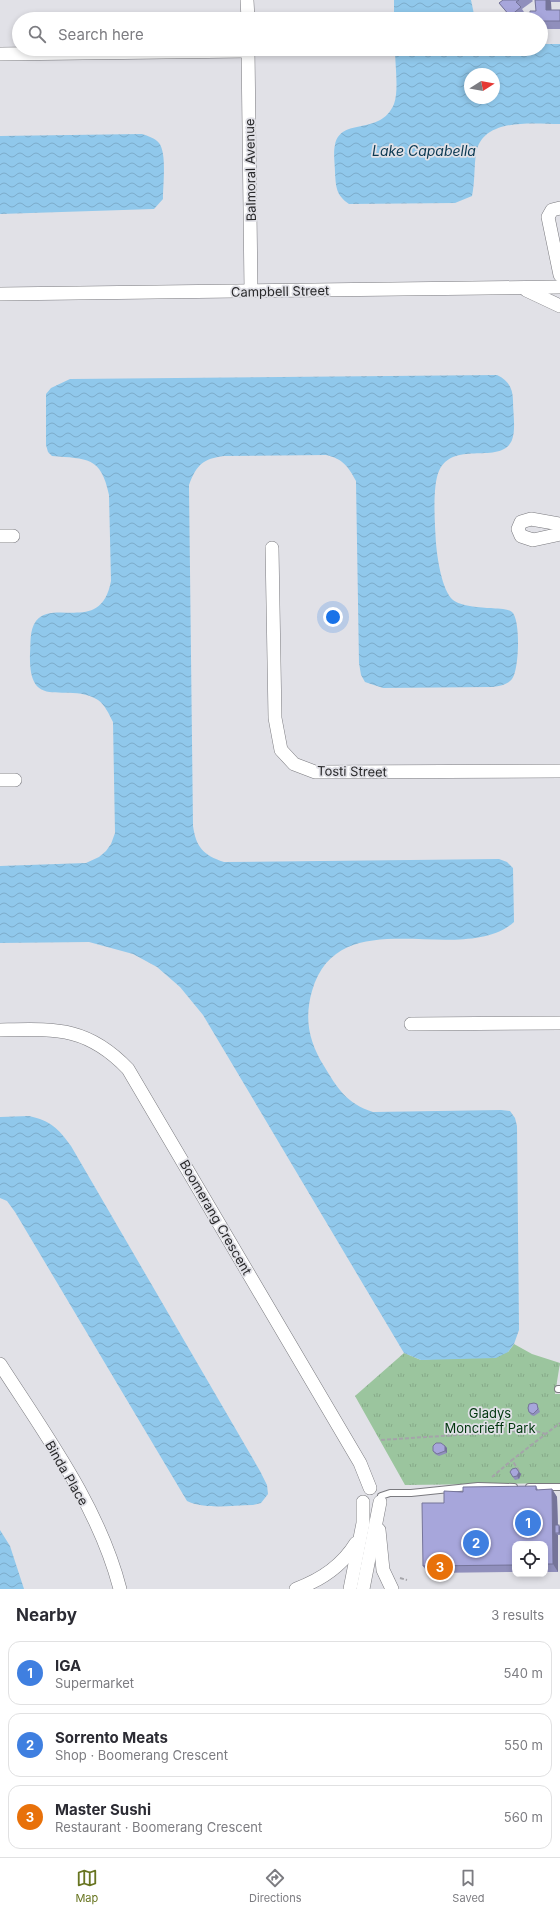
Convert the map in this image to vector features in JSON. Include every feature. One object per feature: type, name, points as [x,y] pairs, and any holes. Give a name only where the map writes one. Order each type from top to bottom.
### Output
[{"type":"street","points":[[247,0],[248,12]]},
{"type":"street","points":[[0,54],[12,54]]},
{"type":"street","name":"Balmoral Avenue","points":[[248,56],[252,291]]},
{"type":"street","points":[[560,208],[551,211],[548,217],[560,275]]},
{"type":"street","points":[[560,270],[560,287]]},
{"type":"street","name":"Campbell Street","points":[[0,294],[560,287]]},
{"type":"street","points":[[521,288],[560,306]]},
{"type":"street","points":[[560,524],[528,519],[521,522],[518,530],[521,536],[530,540],[560,534]]},
{"type":"street","name":"Tosti Street","points":[[272,548],[275,718],[282,750],[294,764],[315,772],[560,771]]},
{"type":"street","points":[[545,771],[560,779]]},
{"type":"street","points":[[0,780],[15,780]]},
{"type":"street","points":[[411,1024],[557,1022]]},
{"type":"street","name":"Boomerang Crescent","points":[[0,1030],[47,1030],[67,1032],[87,1038],[104,1046],[128,1069],[356,1457],[377,1499],[383,1570],[392,1589]]},
{"type":"street","name":"Binda Place","points":[[0,1364],[82,1494],[114,1569],[120,1589]]},
{"type":"street","points":[[350,1589],[364,1518],[363,1492],[377,1499],[363,1589]]},
{"type":"street","points":[[296,1589],[326,1575],[348,1555],[360,1536]]},
{"type":"lane","points":[[377,1499],[393,1493],[411,1493],[478,1486],[560,1487]]},
{"type":"path","points":[[487,1482],[512,1460],[560,1423]]},
{"type":"path","points":[[382,1440],[532,1430],[546,1434]]},
{"type":"path","points":[[512,1460],[519,1471]]},
{"type":"green space","name":"Gladys Moncrieff Park","points":[[514,1344],[532,1354],[560,1363],[555,1394],[560,1394],[560,1483],[405,1485],[355,1396],[404,1353],[421,1360],[508,1352]]},
{"type":"water","points":[[394,0],[471,0],[474,12],[394,12]]},
{"type":"water","name":"Lake Capabella","points":[[548,44],[560,44],[560,124],[536,123],[510,125],[488,133],[481,141],[476,153],[472,196],[455,203],[349,204],[339,194],[336,182],[334,155],[335,145],[339,136],[345,131],[380,120],[388,114],[394,104],[397,85],[395,56],[548,56]]},
{"type":"water","points":[[142,134],[157,141],[163,154],[163,199],[154,209],[0,214],[0,136]]},
{"type":"water","points":[[497,375],[507,382],[511,388],[513,396],[514,426],[512,440],[506,447],[498,451],[455,456],[446,462],[439,471],[435,486],[435,517],[439,565],[443,582],[449,596],[456,602],[466,605],[507,610],[512,612],[515,617],[518,635],[516,666],[512,679],[503,685],[493,687],[383,688],[365,682],[361,675],[359,663],[356,481],[341,461],[326,455],[224,456],[206,461],[198,467],[189,485],[193,826],[196,840],[202,849],[211,856],[224,862],[499,859],[507,862],[513,868],[514,922],[491,934],[464,939],[374,940],[348,947],[326,963],[312,991],[308,1011],[309,1030],[319,1057],[334,1082],[349,1100],[356,1104],[373,1112],[501,1110],[510,1111],[515,1118],[517,1126],[519,1330],[514,1344],[508,1352],[496,1358],[421,1360],[404,1353],[203,1015],[180,987],[157,967],[133,954],[89,942],[0,943],[0,866],[86,863],[99,857],[106,851],[111,844],[115,833],[113,722],[110,716],[105,707],[98,700],[86,695],[42,690],[35,684],[31,673],[31,637],[32,629],[36,621],[44,615],[54,613],[76,613],[88,611],[98,607],[106,597],[111,581],[109,495],[106,482],[97,466],[91,462],[83,459],[52,456],[48,452],[46,445],[46,394],[51,388],[70,379]]},
{"type":"water","points":[[29,1116],[49,1123],[62,1134],[71,1146],[260,1471],[267,1485],[268,1494],[261,1503],[253,1505],[211,1506],[194,1504],[187,1501],[15,1212],[7,1201],[0,1198],[0,1117]]},
{"type":"water","points":[[0,1530],[10,1546],[24,1589],[0,1589]]},
{"type":"building","points":[[503,0],[519,0],[516,2],[521,7],[515,12],[507,12],[499,3]]},
{"type":"building","points":[[535,0],[546,0],[546,10],[560,10],[560,21],[548,21],[548,12],[530,12],[536,11]]},
{"type":"building","points":[[529,1404],[537,1404],[538,1409],[533,1414],[529,1412],[528,1408]]},
{"type":"building","points":[[436,1443],[441,1443],[445,1446],[445,1451],[437,1454],[433,1451],[433,1446]]},
{"type":"building","points":[[516,1468],[519,1472],[517,1476],[513,1477],[510,1472],[512,1469]]},
{"type":"building","points":[[536,1486],[536,1490],[552,1489],[553,1564],[548,1564],[548,1541],[512,1541],[512,1565],[423,1566],[422,1503],[444,1503],[444,1491],[463,1492],[463,1487]]},
{"type":"building","points":[[555,1525],[559,1525],[559,1533],[555,1533]]},
{"type":"place","name":"IGA","points":[[528,1523]]},
{"type":"place","name":"Sorrento Meats","points":[[476,1543]]},
{"type":"place","name":"Master Sushi","points":[[440,1567]]}]
